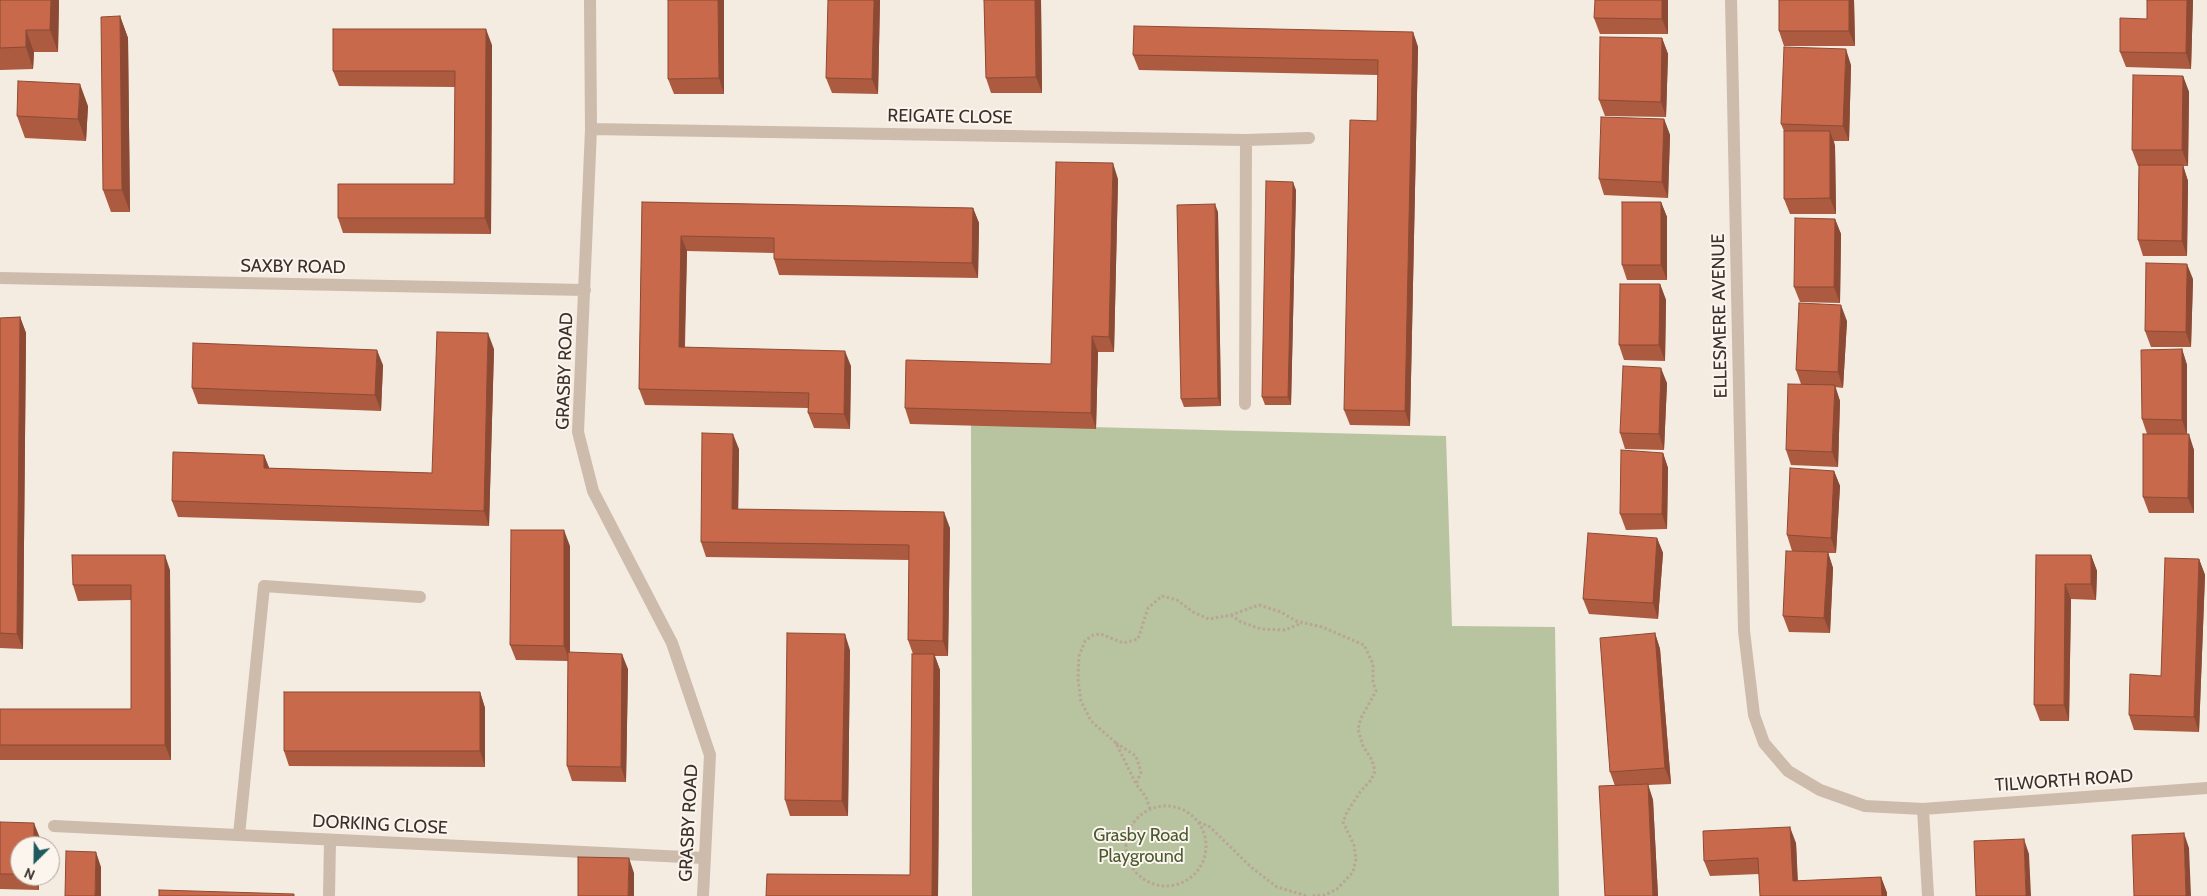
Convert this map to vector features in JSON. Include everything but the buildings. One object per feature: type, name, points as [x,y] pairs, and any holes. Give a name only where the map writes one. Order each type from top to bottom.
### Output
[{"type":"street","name":"GRASBY ROAD","points":[[590,0],[591,129],[578,432],[593,491],[672,643],[710,755],[703,896]]},
{"type":"street","name":"ELLESMERE AVENUE","points":[[1732,0],[1744,631]]},
{"type":"street","name":"REIGATE CLOSE","points":[[591,129],[1246,140],[1309,138]]},
{"type":"street","points":[[1245,404],[1246,140]]},
{"type":"street","name":"SAXBY ROAD","points":[[0,278],[585,290]]},
{"type":"street","points":[[239,835],[264,586],[420,597]]},
{"type":"street","name":"TILWORTH ROAD","points":[[1744,631],[1754,715],[1764,743],[1788,771],[1820,790],[1865,806],[1923,809],[2207,788]]},
{"type":"street","points":[[1923,809],[1928,896]]},
{"type":"street","name":"DORKING CLOSE","points":[[54,826],[705,858]]},
{"type":"street","points":[[330,840],[330,896]]},
{"type":"path","points":[[1136,784],[1141,772],[1136,756],[1116,743],[1091,721],[1081,701],[1078,679],[1079,656],[1085,641],[1093,636],[1101,634],[1124,643],[1138,640],[1148,608],[1162,596],[1176,600],[1193,612],[1209,619],[1231,615],[1259,605],[1281,612],[1296,621],[1322,627],[1364,645],[1373,664],[1373,682],[1376,692],[1361,718],[1358,729],[1363,746],[1372,760],[1375,771],[1371,780],[1360,792],[1347,812],[1343,822],[1354,845],[1356,859],[1353,872],[1337,889],[1325,895],[1312,896]]},
{"type":"path","points":[[1231,615],[1241,622],[1261,629],[1285,630],[1302,622]]},
{"type":"path","points":[[1116,743],[1136,784],[1146,797],[1150,809]]},
{"type":"path","points":[[1163,806],[1176,807],[1189,813],[1198,822],[1204,834],[1206,846],[1204,859],[1198,870],[1188,879],[1176,884],[1163,886],[1140,876],[1131,866],[1126,840],[1134,821],[1150,809],[1163,806]]},
{"type":"path","points":[[1198,822],[1210,827],[1252,868],[1277,886],[1307,896]]},
{"type":"path","points":[[1097,836],[1126,840]]},
{"type":"green space","name":"Grasby Road Playground","points":[[971,424],[1446,436],[1452,626],[1555,627],[1559,896],[972,896]]}]
